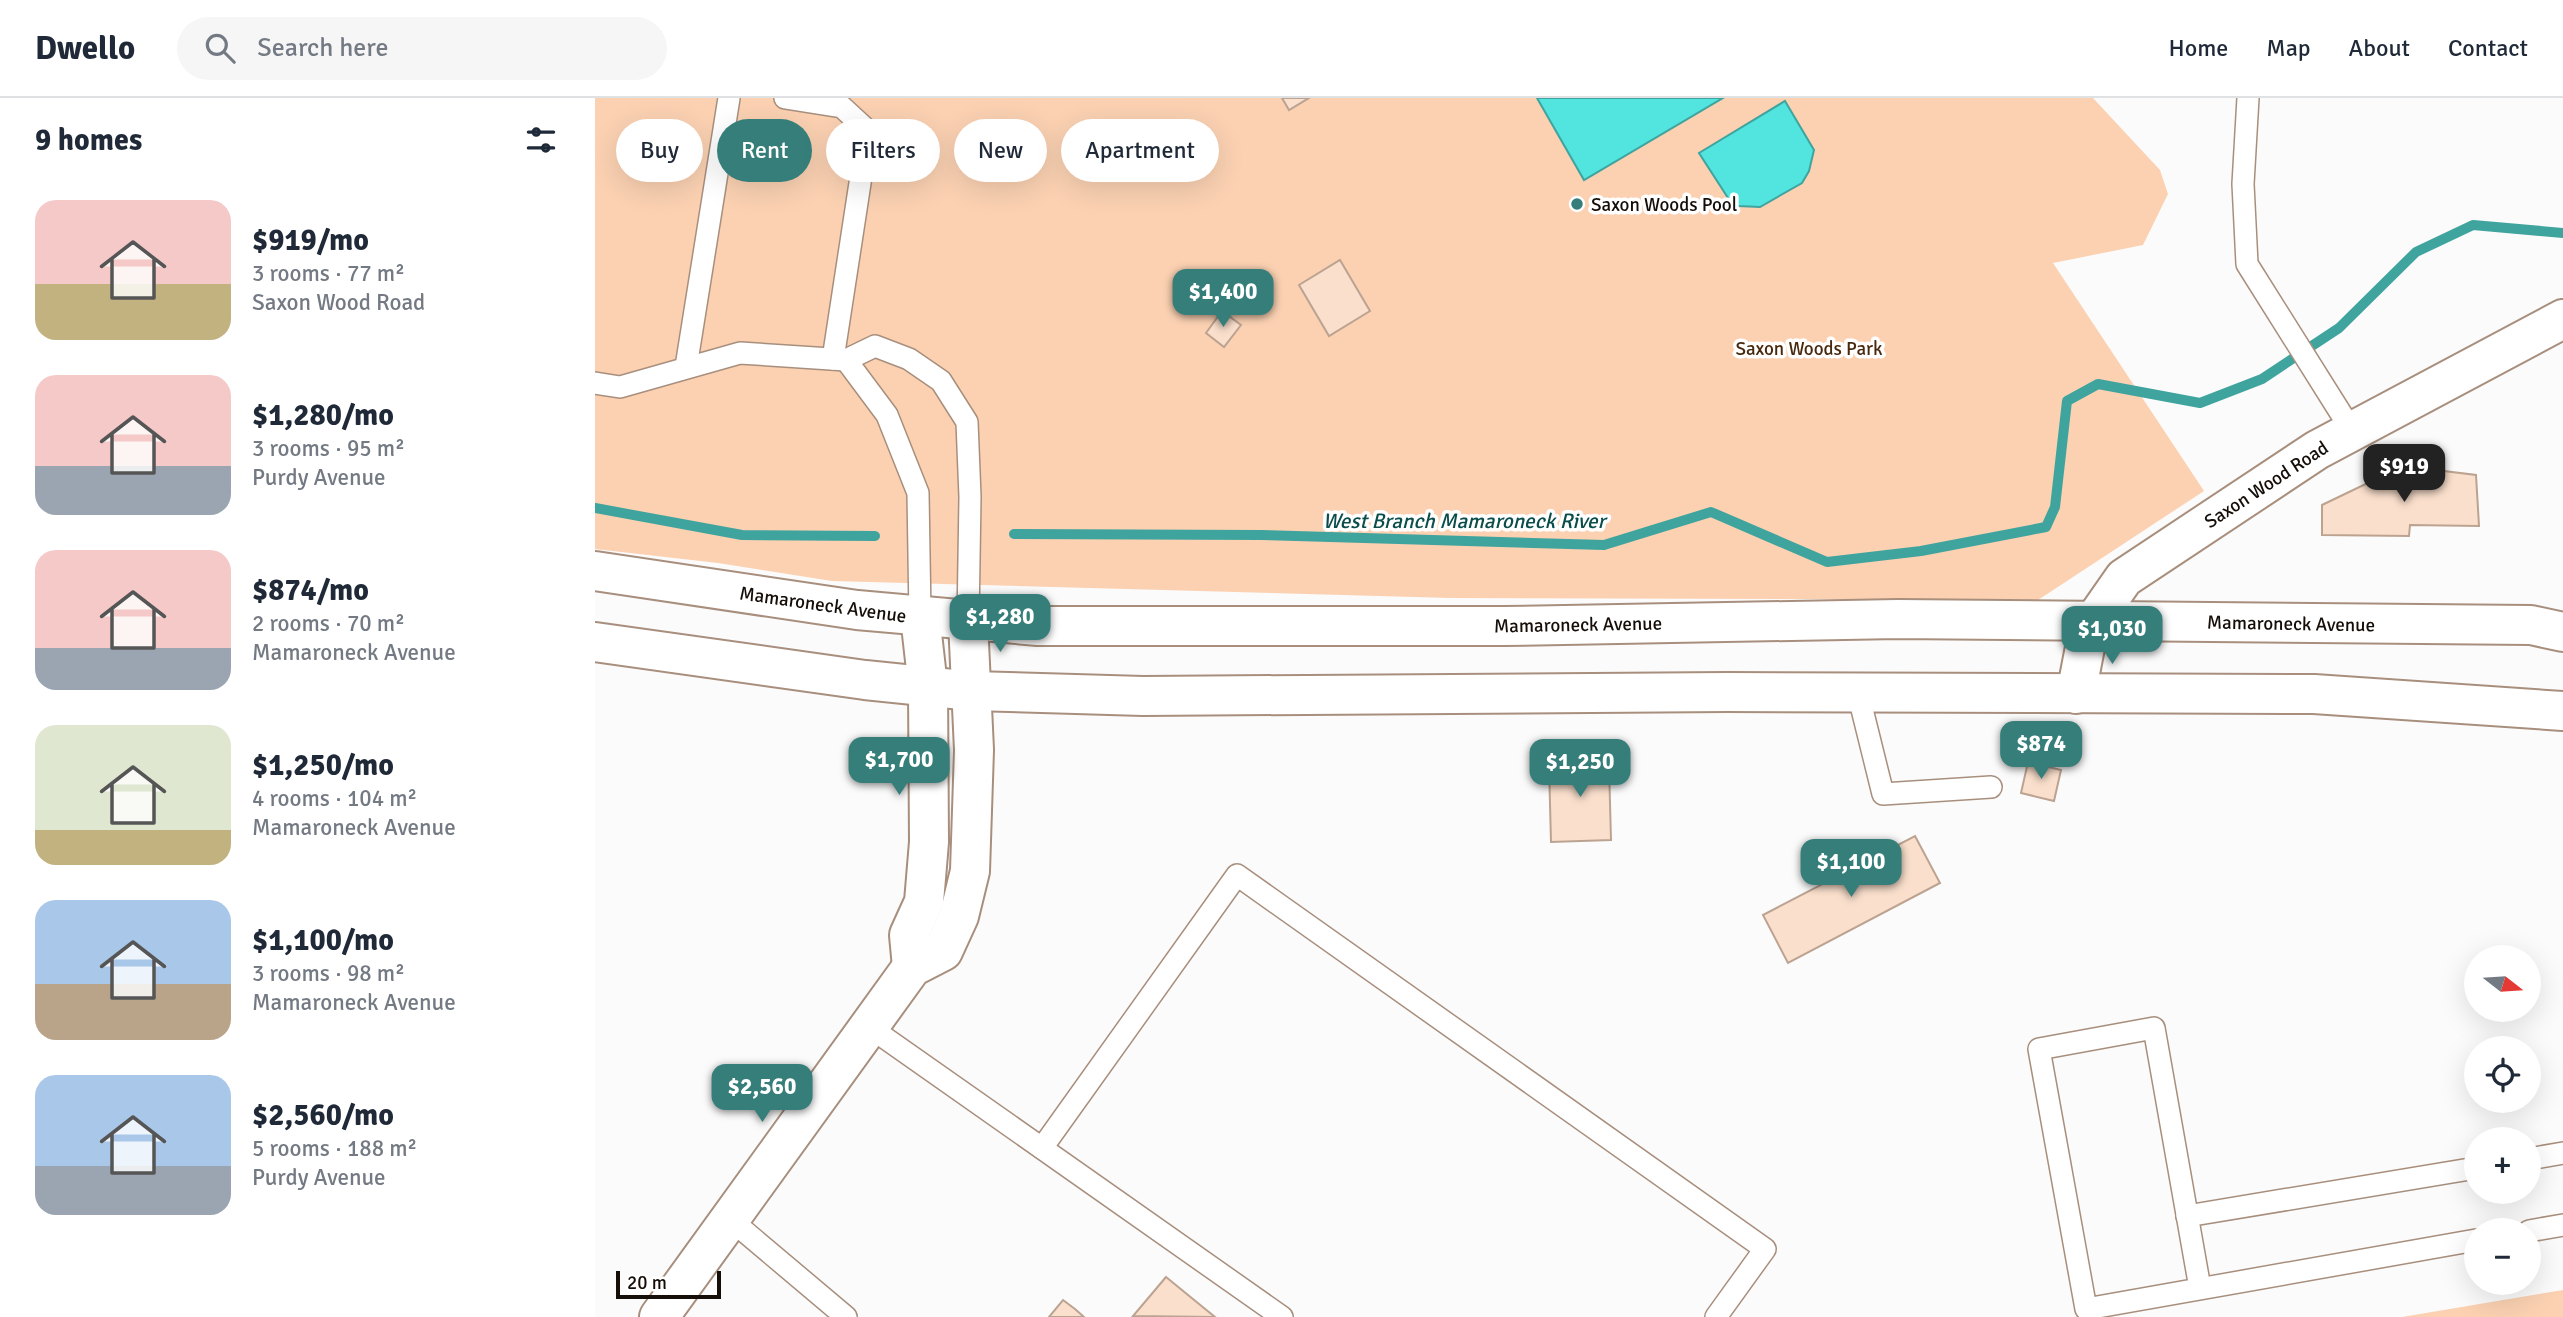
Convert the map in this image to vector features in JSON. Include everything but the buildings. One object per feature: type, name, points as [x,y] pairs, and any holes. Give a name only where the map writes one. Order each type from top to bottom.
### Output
[{"type":"main road","name":"Saxon Wood Road","points":[[2076,694],[2087,637],[2094,621],[2124,578],[2316,450],[2563,319]]},
{"type":"main road","name":"Mamaroneck Avenue","points":[[595,571],[857,610],[1038,626],[1505,626],[1898,619],[2531,625],[2563,632]]},
{"type":"main road","points":[[912,967],[909,935],[924,902],[929,842],[928,687],[920,616]]},
{"type":"main road","points":[[659,1317],[912,967],[943,951],[959,916],[970,871],[974,750],[968,621]]},
{"type":"main road","points":[[595,642],[972,691],[1143,696],[2314,694],[2563,711]]},
{"type":"lane","points":[[685,368],[729,98]]},
{"type":"lane","points":[[785,98],[843,103],[869,131],[840,360],[887,415],[918,493],[920,616]]},
{"type":"lane","points":[[2248,98],[2243,184],[2247,264],[2352,431]]},
{"type":"lane","points":[[595,383],[620,387],[740,353],[840,360],[875,346],[909,359],[941,381],[967,422],[970,496],[968,621]]},
{"type":"lane","points":[[1858,693],[1883,794],[1991,788]]},
{"type":"lane","points":[[1042,1148],[1237,875],[1765,1249],[1716,1317]]},
{"type":"lane","points":[[868,1026],[1282,1317]]},
{"type":"lane","points":[[2200,1288],[2154,1028],[2039,1049],[2086,1309],[2464,1242]]},
{"type":"lane","points":[[2541,1157],[2563,1153]]},
{"type":"lane","points":[[2187,1216],[2464,1170]]},
{"type":"lane","points":[[731,1220],[846,1317]]},
{"type":"lane","points":[[2541,1229],[2563,1225]]},
{"type":"green space","name":"Saxon Woods Park","points":[[595,98],[2093,98],[2160,170],[2168,194],[2143,245],[2053,263],[2204,491],[2038,600],[1450,598],[832,581],[718,563],[595,549]]},
{"type":"green space","points":[[2563,1290],[2563,1317],[2402,1317],[2541,1295]]},
{"type":"water","points":[[1537,98],[1723,98],[1584,180]]},
{"type":"water","points":[[1785,101],[1814,150],[1809,171],[1802,183],[1760,207],[1738,206],[1730,201],[1699,153]]},
{"type":"waterway","name":"West Branch Mamaroneck River","points":[[1014,534],[1261,535],[1604,545],[1711,512],[1827,562],[1921,551],[2046,527],[2055,507],[2067,401],[2098,384],[2200,403],[2262,379],[2339,328],[2416,252],[2473,225],[2563,233]]},
{"type":"waterway","name":"West Branch Mamaroneck River","points":[[595,508],[742,535],[875,536]]},
{"type":"place","name":"Saxon Woods Pool","points":[[1577,204]]}]
